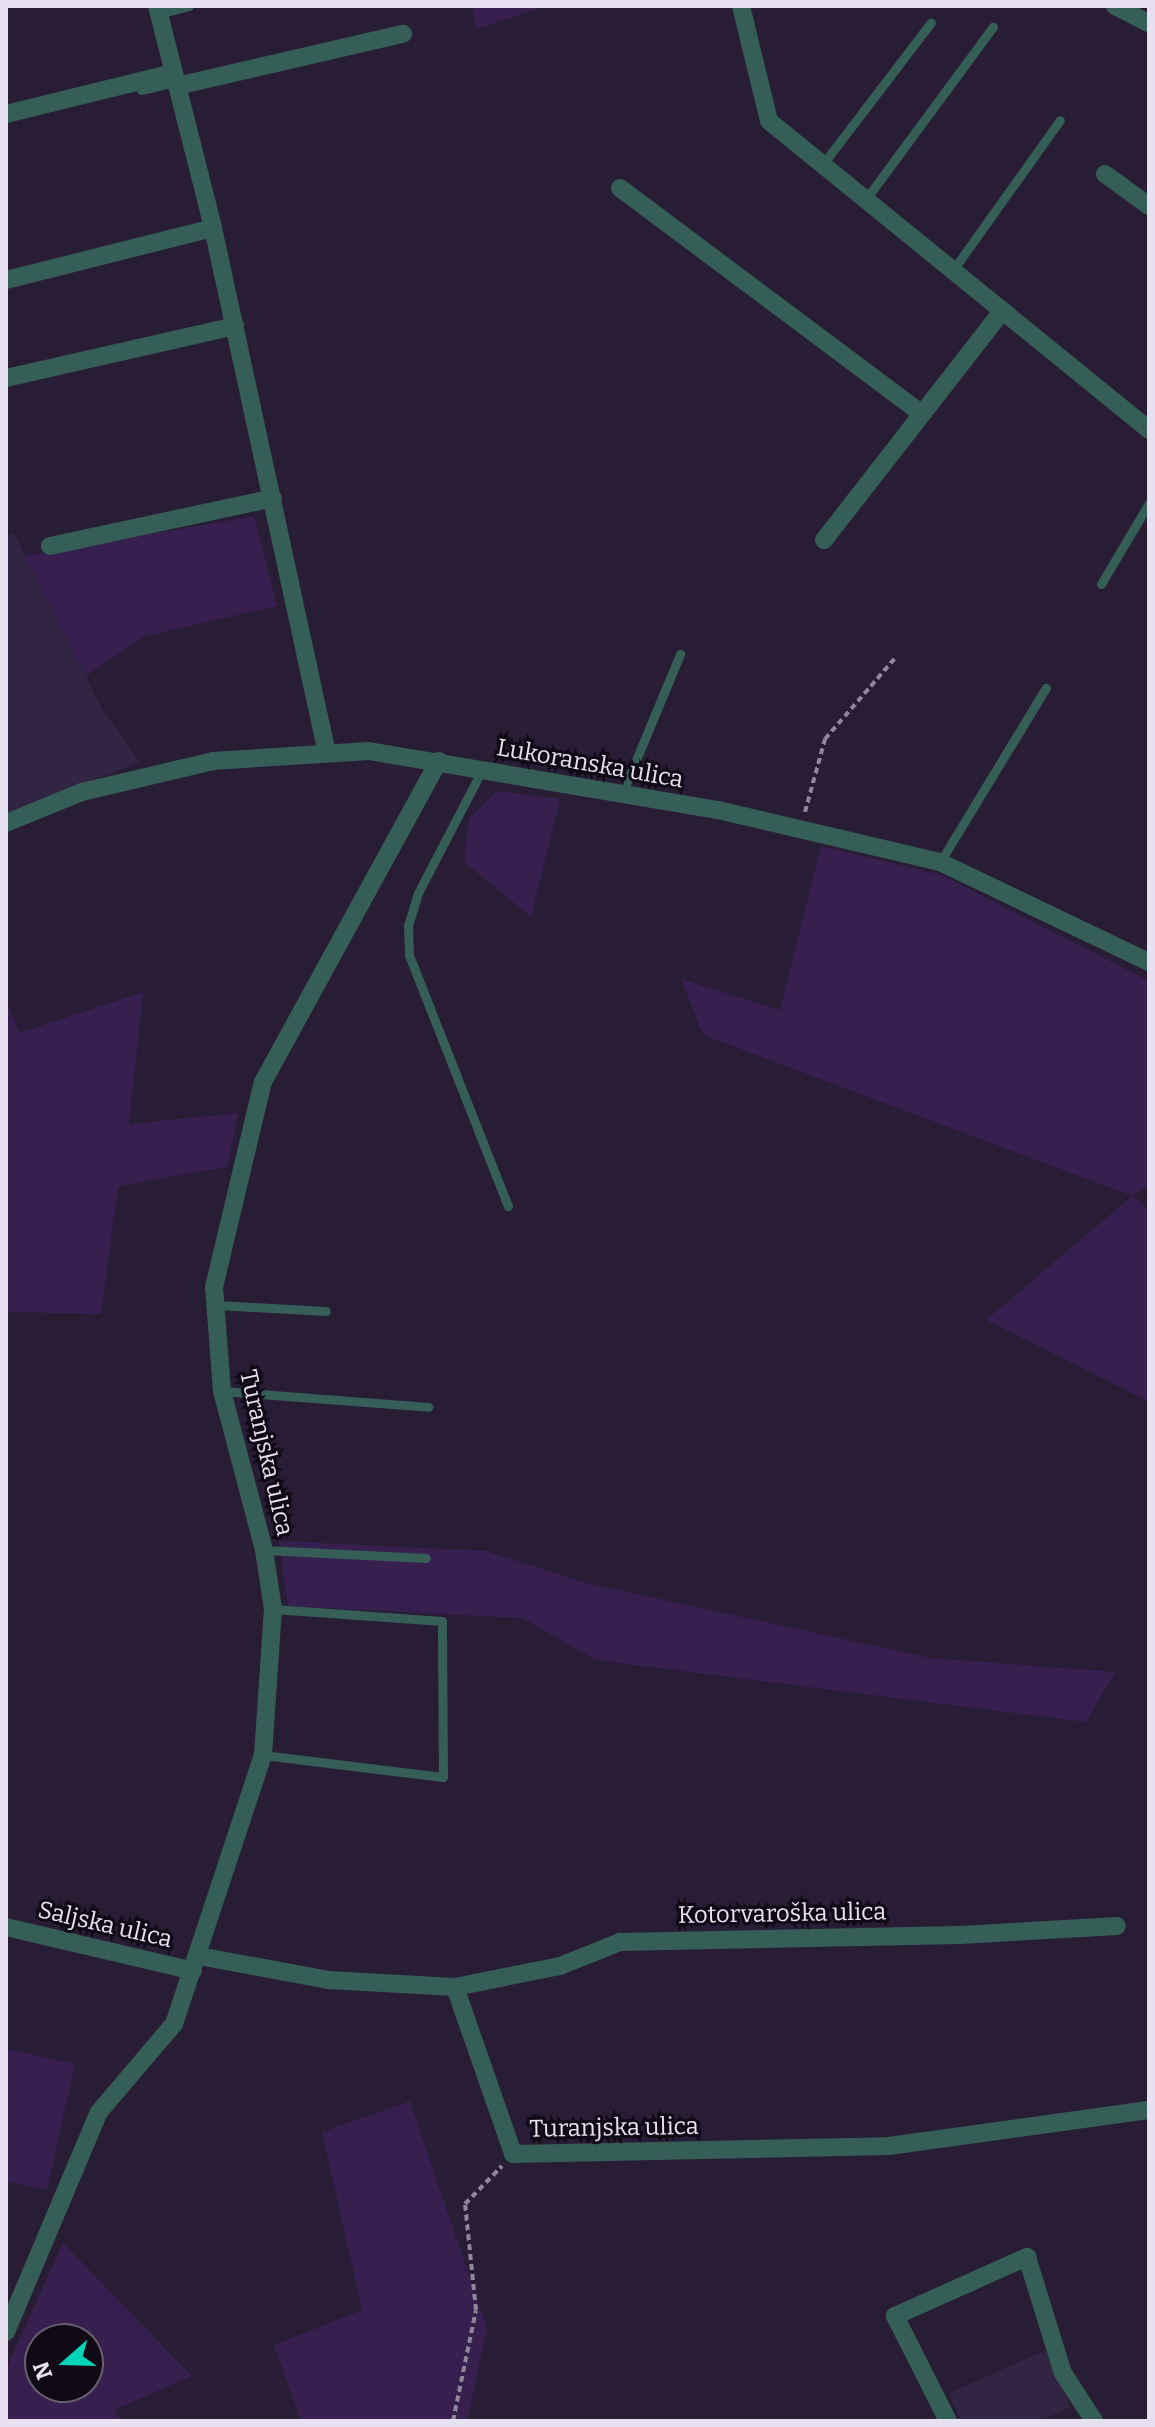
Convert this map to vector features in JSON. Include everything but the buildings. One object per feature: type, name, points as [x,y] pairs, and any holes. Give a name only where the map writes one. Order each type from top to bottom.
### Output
[{"type":"street","points":[[741,6],[769,121],[1149,430]]},
{"type":"street","points":[[1115,6],[1149,23]]},
{"type":"street","points":[[158,10],[213,228],[326,749]]},
{"type":"street","points":[[6,114],[403,34]]},
{"type":"street","points":[[1105,174],[1149,206]]},
{"type":"street","points":[[620,188],[921,413]]},
{"type":"street","points":[[6,280],[213,228]]},
{"type":"street","points":[[824,540],[1003,310]]},
{"type":"street","points":[[6,378],[235,326]]},
{"type":"street","points":[[50,546],[273,498]]},
{"type":"street","name":"Lukoranska ulica","points":[[6,823],[82,792],[213,761],[326,749],[439,761],[800,829],[940,862],[1149,962]]},
{"type":"street","name":"Turanjska ulica","points":[[6,2332],[99,2112],[174,2024],[263,1755],[273,1609],[264,1550],[222,1391],[214,1287],[263,1082],[439,761]]},
{"type":"street","name":"Kotorvaroška ulica","points":[[455,1987],[560,1966],[620,1942],[960,1935],[1117,1926]]},
{"type":"street","name":"Saljska ulica","points":[[6,1927],[196,1964]]},
{"type":"street","points":[[196,1964],[328,1980],[455,1987]]},
{"type":"street","name":"Turanjska ulica","points":[[455,1987],[513,2154],[889,2146],[1149,2110]]},
{"type":"street","points":[[948,2421],[895,2316],[1027,2257],[1063,2373],[1094,2421]]},
{"type":"lane","points":[[158,10],[189,6]]},
{"type":"lane","points":[[823,164],[931,22]]},
{"type":"lane","points":[[866,199],[993,27]]},
{"type":"lane","points":[[6,122],[176,80]]},
{"type":"lane","points":[[953,270],[1060,120]]},
{"type":"lane","points":[[1101,584],[1149,503]]},
{"type":"lane","points":[[621,796],[680,654]]},
{"type":"lane","points":[[940,862],[1046,688]]},
{"type":"lane","points":[[482,770],[418,893],[408,925],[409,955],[508,1206]]},
{"type":"lane","points":[[217,1305],[326,1311]]},
{"type":"lane","points":[[222,1391],[428,1407]]},
{"type":"lane","points":[[264,1550],[426,1558]]},
{"type":"lane","points":[[263,1755],[443,1777],[442,1621],[273,1609]]},
{"type":"path","points":[[800,829],[825,739],[897,656]]},
{"type":"path","points":[[453,2421],[476,2310],[465,2204],[513,2154]]},
{"type":"shaded area","points":[[473,6],[546,6],[476,29]]},
{"type":"shaded area","points":[[254,516],[277,606],[145,636],[86,676],[25,556]]},
{"type":"shaded area","points":[[14,533],[102,709],[140,762],[6,813],[6,537]]},
{"type":"shaded area","points":[[497,791],[560,799],[531,917],[464,862],[469,819]]},
{"type":"shaded area","points":[[821,846],[942,875],[1149,981],[1149,1184],[1133,1196],[1149,1211],[1149,1402],[986,1320],[1132,1196],[703,1035],[681,979],[780,1010]]},
{"type":"shaded area","points":[[143,992],[129,1124],[238,1113],[227,1167],[118,1186],[101,1314],[6,1312],[6,999],[19,1033]]},
{"type":"shaded area","points":[[279,1541],[486,1551],[586,1583],[930,1658],[1115,1672],[1086,1722],[596,1660],[522,1618],[288,1606]]},
{"type":"shaded area","points":[[6,2049],[75,2064],[47,2190],[6,2181]]},
{"type":"shaded area","points":[[410,2101],[487,2329],[467,2421],[301,2421],[274,2345],[362,2310],[322,2132]]},
{"type":"shaded area","points":[[63,2243],[192,2376],[114,2410],[121,2421],[6,2421],[6,2369],[24,2329],[24,2403],[104,2403],[104,2323],[27,2323]]},
{"type":"shaded area","points":[[1046,2350],[1071,2407],[1039,2421],[961,2421],[949,2393]]}]
